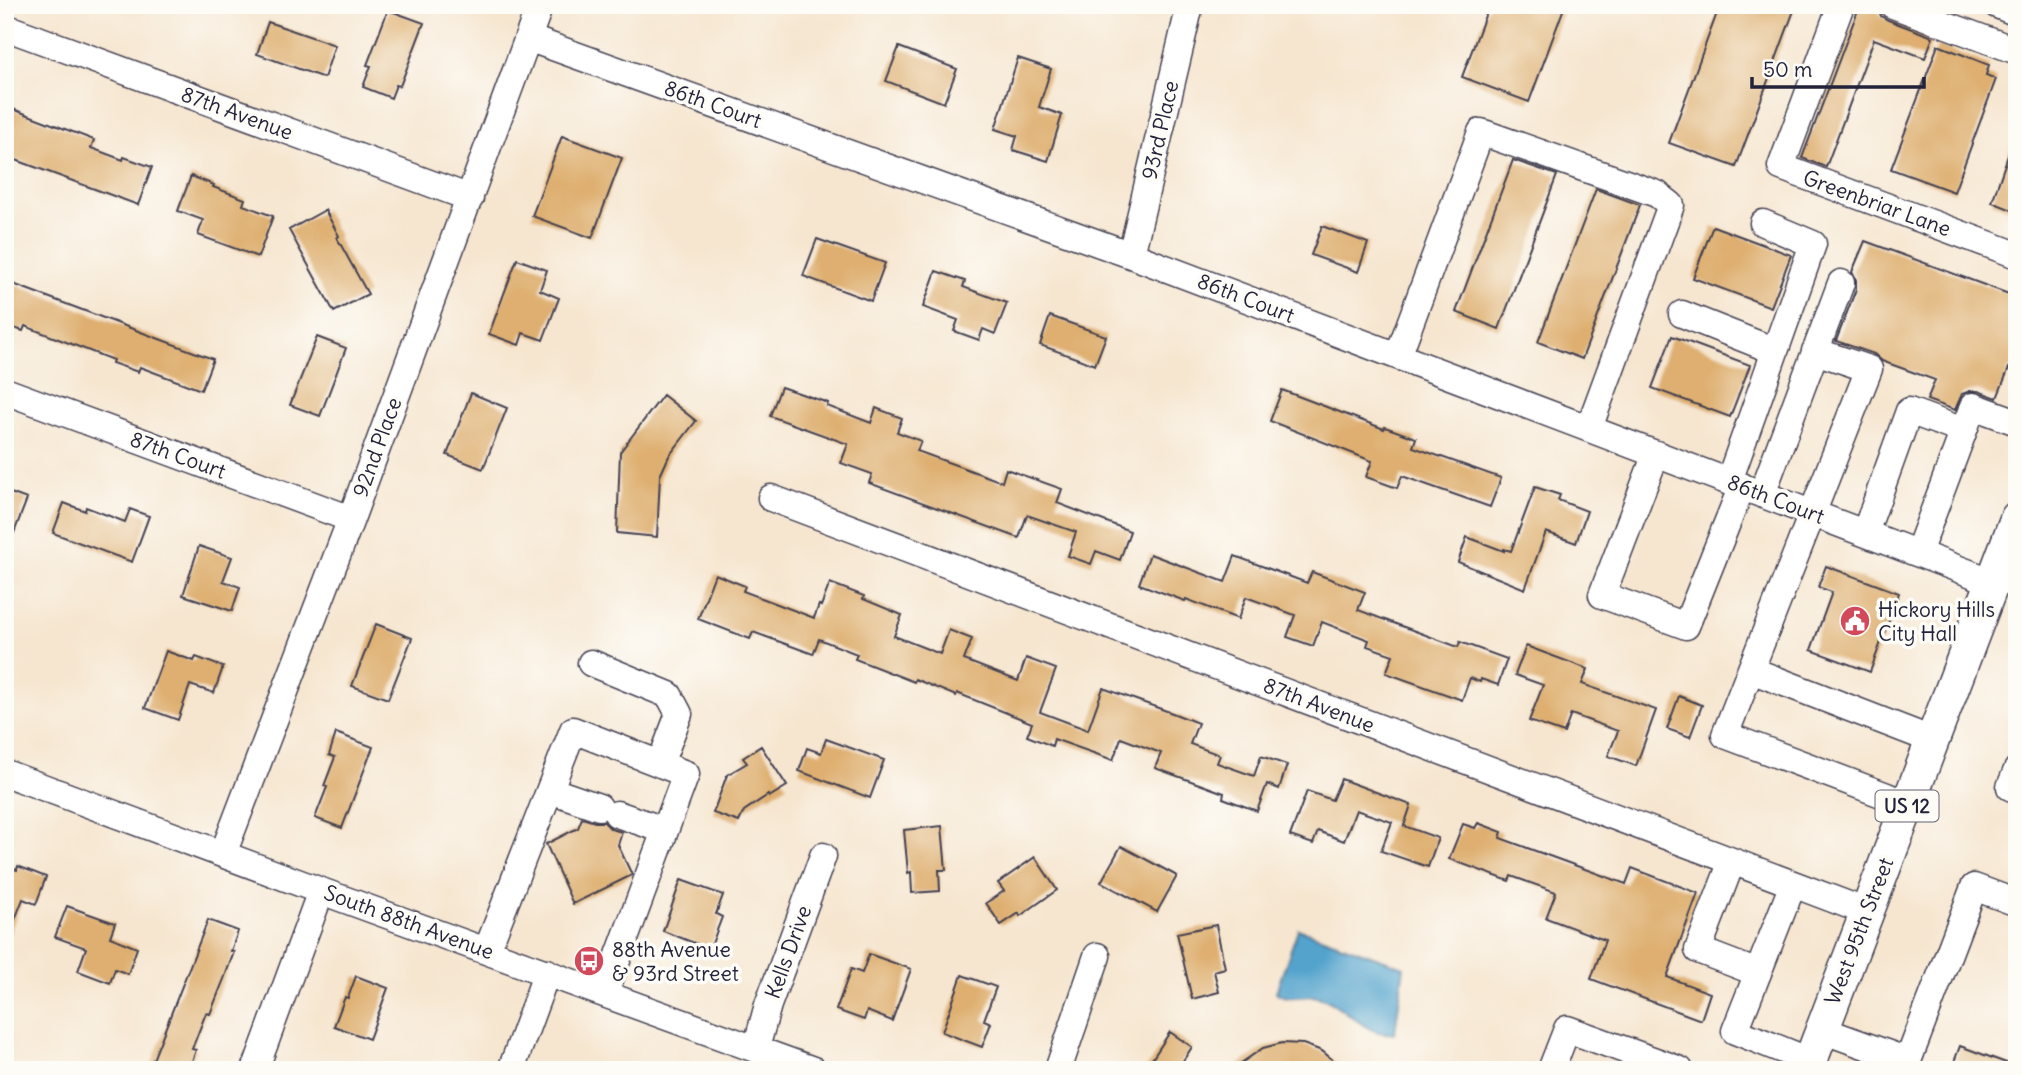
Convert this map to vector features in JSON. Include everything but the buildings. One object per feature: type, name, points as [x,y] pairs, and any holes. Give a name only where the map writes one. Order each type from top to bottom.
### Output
[{"type":"main road","name":"West 95th Street","points":[[1808,1065],[2017,518]]},
{"type":"street","points":[[528,38],[540,5]]},
{"type":"street","name":"93rd Place","points":[[1130,254],[1190,5]]},
{"type":"street","name":"Greenbriar Lane","points":[[1841,5],[1781,167],[2017,255]]},
{"type":"street","points":[[1893,5],[2017,51]]},
{"type":"street","points":[[1997,5],[2017,13]]},
{"type":"street","name":"87th Avenue","points":[[5,27],[470,198]]},
{"type":"street","name":"92nd Place","points":[[223,854],[351,519],[528,38]]},
{"type":"street","name":"86th Court","points":[[528,38],[1130,254],[1993,582]]},
{"type":"street","points":[[1398,356],[1481,132],[1657,194],[1671,205],[1589,428]]},
{"type":"street","points":[[1744,487],[1775,351],[1813,244],[1763,223]]},
{"type":"street","points":[[1656,454],[1602,595],[1686,626],[1744,487],[1815,351],[1841,283]]},
{"type":"street","points":[[1682,314],[1775,351]]},
{"type":"street","points":[[1815,351],[1868,369],[1726,735],[1908,804]]},
{"type":"street","name":"87th Court","points":[[5,391],[351,519]]},
{"type":"street","points":[[1918,553],[1973,406],[2017,422]]},
{"type":"street","points":[[1865,533],[1909,411],[1964,431]]},
{"type":"street","name":"87th Avenue","points":[[771,498],[1867,912]]},
{"type":"street","points":[[591,663],[669,695],[679,714],[660,764]]},
{"type":"street","points":[[1751,670],[1932,740]]},
{"type":"street","points":[[487,950],[573,730],[686,774],[605,993]]},
{"type":"street","name":"South 88th Avenue","points":[[5,773],[813,1070]]},
{"type":"street","points":[[550,790],[664,830]]},
{"type":"street","name":"Kells Drive","points":[[756,1048],[768,1005],[822,856]]},
{"type":"street","points":[[1732,861],[1698,950],[1758,973]]},
{"type":"street","points":[[1793,884],[1735,1031],[1808,1065]]},
{"type":"street","points":[[1822,1030],[1907,1066],[1973,887],[2017,903]]},
{"type":"street","points":[[255,1070],[321,891]]},
{"type":"street","points":[[1058,1070],[1097,956]]},
{"type":"street","points":[[511,1070],[547,972]]},
{"type":"street","points":[[1551,1070],[1567,1029],[1680,1070]]},
{"type":"water","points":[[1298,929],[1404,967],[1395,1032],[1376,1031],[1318,997],[1286,997],[1276,992]]},
{"type":"place","name":"Hickory Hills City Hall","points":[[1855,621]]},
{"type":"place","name":"88th Avenue & 93rd Street","points":[[589,961]]}]
